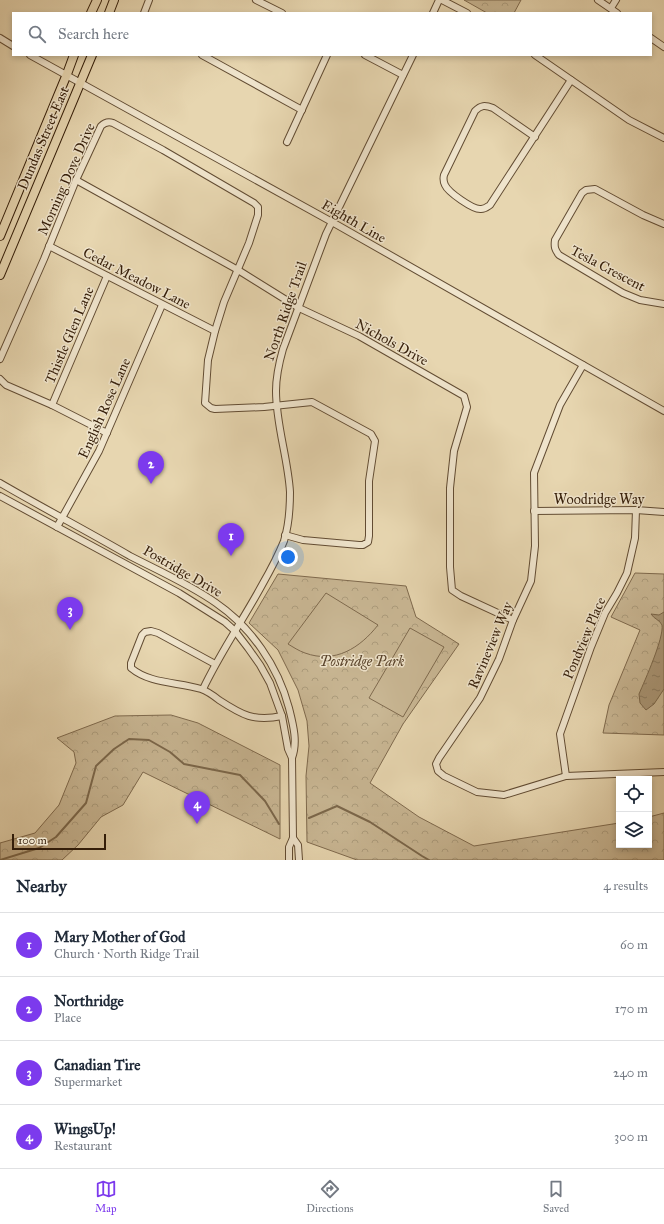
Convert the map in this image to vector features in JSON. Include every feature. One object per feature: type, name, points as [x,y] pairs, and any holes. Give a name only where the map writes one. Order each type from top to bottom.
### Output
[{"type":"main road","points":[[91,12],[97,0]]},
{"type":"main road","points":[[109,12],[114,0]]},
{"type":"main road","name":"Dundas Street East","points":[[0,236],[74,56]]},
{"type":"main road","name":"Dundas Street East","points":[[0,275],[92,56]]},
{"type":"street","points":[[144,12],[149,0]]},
{"type":"street","points":[[256,0],[280,12]]},
{"type":"street","points":[[434,12],[440,0],[465,12]]},
{"type":"street","points":[[598,0],[616,12]]},
{"type":"street","points":[[611,8],[616,0]]},
{"type":"street","points":[[0,38],[12,45]]},
{"type":"street","points":[[652,39],[664,47]]},
{"type":"street","name":"Eighth Line","points":[[32,56],[67,74],[80,83],[92,88],[332,222],[664,411]]},
{"type":"street","points":[[204,56],[302,110]]},
{"type":"street","points":[[287,142],[327,56]]},
{"type":"street","points":[[367,56],[404,74]]},
{"type":"street","name":"North Ridge Trail","points":[[203,689],[215,664],[236,632],[276,560],[285,535],[289,516],[290,492],[276,392],[279,364],[283,349],[299,308],[306,284],[332,222],[413,56]]},
{"type":"street","points":[[536,56],[630,120],[664,138]]},
{"type":"street","points":[[535,137],[493,108],[487,105],[480,106],[475,111],[444,175],[443,180],[445,186],[452,193],[475,208],[480,210],[490,205],[535,137],[572,80]]},
{"type":"street","name":"Morning Dove Drive","points":[[0,359],[76,180],[99,129],[104,123],[111,122],[163,150],[257,206],[258,215],[238,270]]},
{"type":"street","name":"Nichols Drive","points":[[76,180],[238,270],[299,308],[359,336],[464,396],[467,407],[454,451],[450,488],[450,567],[452,590],[461,596],[513,620]]},
{"type":"street","name":"Tesla Crescent","points":[[664,224],[643,215],[595,189],[586,190],[582,193],[554,246],[555,251],[559,255],[623,293],[640,300],[664,304]]},
{"type":"street","name":"Cedar Meadow Lane","points":[[49,246],[162,305],[215,330]]},
{"type":"street","points":[[238,270],[215,330],[208,360],[205,399],[208,406],[215,409],[277,406],[308,402],[314,403],[371,434],[375,441],[369,481],[368,542],[363,545],[303,540],[285,535]]},
{"type":"street","name":"Thistle Glen Lane","points":[[52,405],[107,276]]},
{"type":"street","name":"English Rose Lane","points":[[57,528],[99,451],[162,305]]},
{"type":"street","name":"Ravineview Way","points":[[583,365],[560,405],[534,473],[535,546],[531,581],[513,620],[499,658],[480,698],[436,764],[438,771],[444,776],[477,792],[504,795],[566,776],[664,772]]},
{"type":"street","points":[[0,379],[6,385],[52,405],[107,433]]},
{"type":"street","name":"Postridge Drive","points":[[0,483],[196,590],[216,603],[240,623],[252,636],[280,681],[293,723],[295,751],[292,758]]},
{"type":"street","name":"Postridge Drive","points":[[0,496],[210,611],[236,632],[260,665],[270,683],[282,716],[288,749],[292,758],[293,838],[289,846],[289,860]]},
{"type":"street","name":"Woodridge Way","points":[[534,511],[636,510],[664,512]]},
{"type":"street","name":"Pondview Place","points":[[566,776],[560,734],[602,620],[626,573],[635,538],[636,510]]},
{"type":"street","points":[[215,664],[158,633],[151,631],[145,632],[142,635],[131,663],[131,668],[148,678],[203,689],[241,714],[256,718],[273,718],[282,716]]},
{"type":"street","name":"Postridge Drive","points":[[293,838],[298,845],[299,860]]},
{"type":"green space","points":[[464,0],[521,0],[515,12],[485,12]]},
{"type":"green space","points":[[635,573],[664,574],[664,735],[603,733],[609,705],[640,630],[611,617]]},
{"type":"green space","name":"Postridge Park","points":[[278,574],[406,586],[416,617],[459,644],[403,724],[370,783],[419,817],[474,846],[616,823],[616,848],[652,848],[652,816],[664,813],[664,860],[357,860],[307,842],[306,776],[309,746],[307,721],[298,690],[278,650],[249,623]]},
{"type":"green space","points":[[326,593],[378,625],[363,641],[346,652],[337,655],[316,656],[296,649],[288,644]]},
{"type":"green space","points":[[410,628],[444,647],[403,717],[369,698]]},
{"type":"green space","points":[[171,715],[198,723],[280,765],[280,839],[143,772],[123,805],[101,817],[78,845],[62,860],[0,860],[0,843],[35,833],[59,805],[76,763],[74,752],[57,738],[115,716]]},
{"type":"water","points":[[664,612],[664,689],[654,704],[646,710],[640,703],[639,694],[654,659],[662,631],[661,623],[651,614],[659,615]]},
{"type":"waterway","points":[[0,860],[39,848],[56,837],[86,803],[96,766],[114,749],[129,739],[149,740],[170,752],[184,764],[240,775],[265,801],[279,824]]},
{"type":"waterway","points":[[309,818],[337,806],[370,822],[429,860]]},
{"type":"place","name":"Northridge","points":[[151,484]]},
{"type":"place","name":"Mary Mother of God","points":[[231,556]]},
{"type":"place","name":"Canadian Tire","points":[[70,630]]},
{"type":"place","name":"WingsUp!","points":[[197,824]]}]
